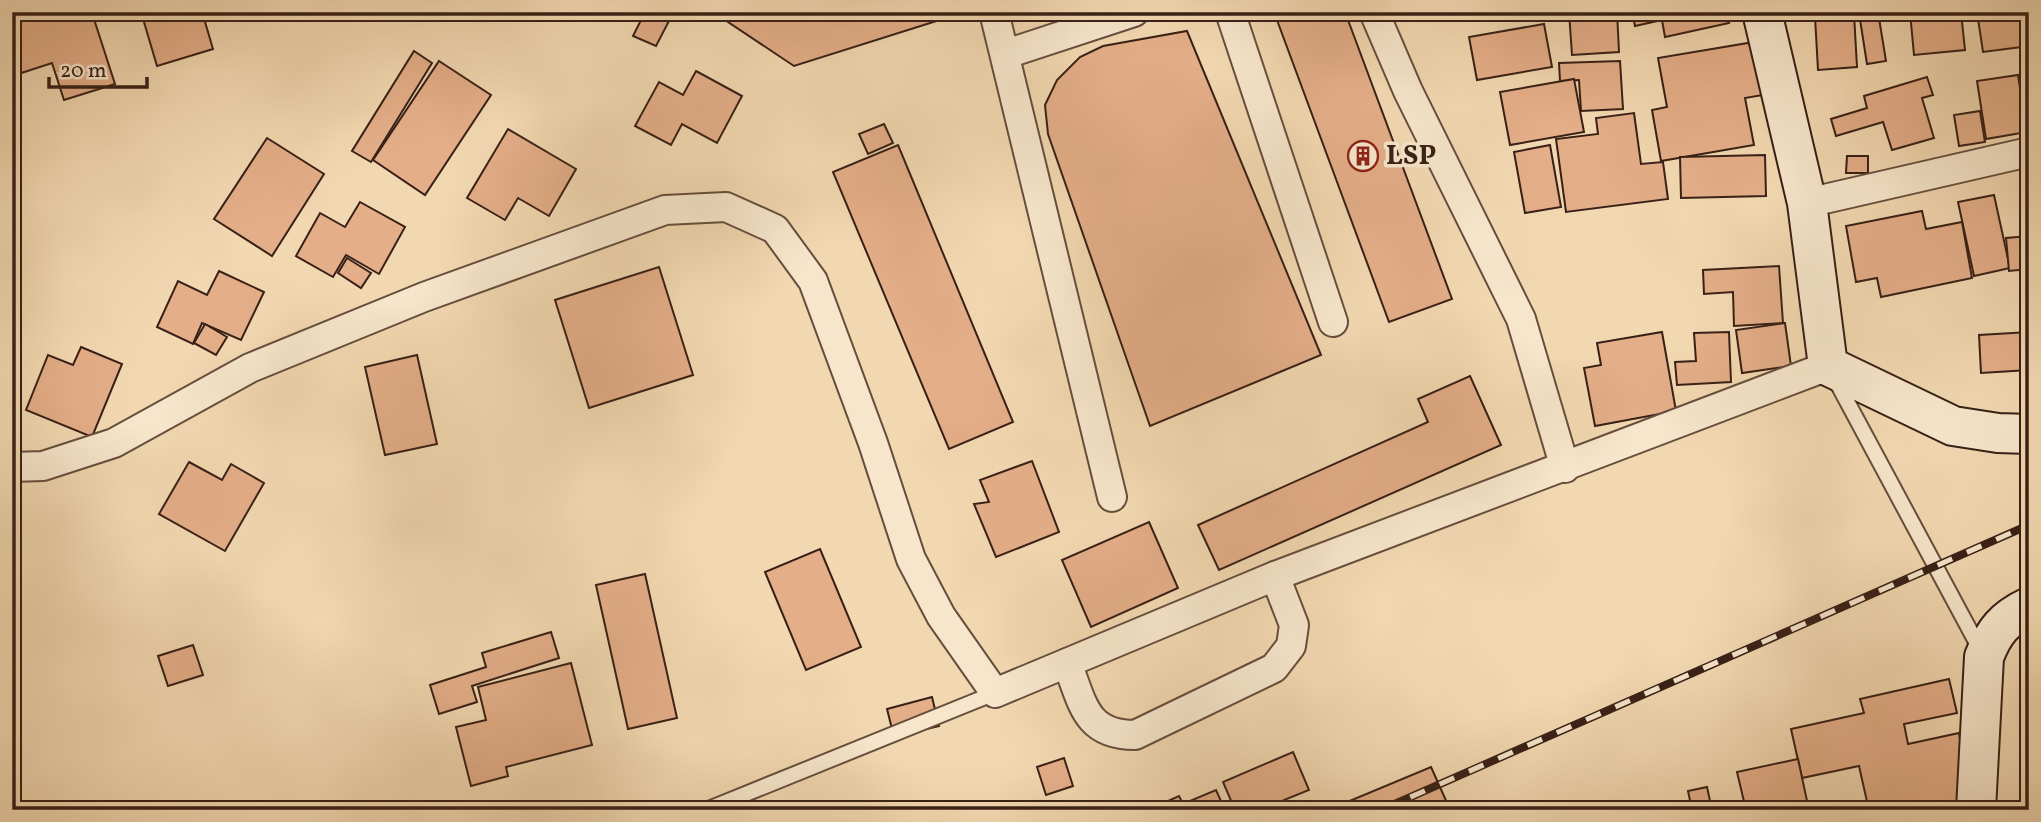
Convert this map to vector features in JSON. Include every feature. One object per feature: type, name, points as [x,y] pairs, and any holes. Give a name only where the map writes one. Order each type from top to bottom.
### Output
[{"type":"main road","points":[[1762,12],[1807,203],[1828,366],[1953,426],[1998,433],[2029,434]]},
{"type":"main road","points":[[1976,810],[1984,657],[1993,634],[2009,616],[2029,607]]},
{"type":"street","points":[[994,12],[1112,497]]},
{"type":"street","points":[[1006,54],[1134,12]]},
{"type":"street","points":[[1230,12],[1333,322]]},
{"type":"street","points":[[1374,12],[1408,91],[1521,318],[1564,468]]},
{"type":"street","points":[[1807,203],[2029,152]]},
{"type":"street","points":[[12,467],[43,466],[114,443],[250,368],[424,297],[665,210],[726,206],[775,229],[813,281],[873,443],[911,559],[941,616],[995,693],[1275,576],[1828,366]]},
{"type":"street","points":[[1067,663],[1095,726],[1114,735],[1135,735],[1274,668],[1291,646],[1294,625],[1275,576]]},
{"type":"lane","points":[[1828,366],[1946,591],[1984,657]]},
{"type":"lane","points":[[706,810],[995,693]]},
{"type":"building","points":[[34,12],[92,13],[115,84],[64,100],[52,63],[12,76],[12,19]]},
{"type":"building","points":[[141,12],[211,12],[203,15],[213,49],[157,66]]},
{"type":"building","points":[[645,12],[655,12],[670,19],[656,46],[633,36]]},
{"type":"building","points":[[713,12],[965,12],[794,66]]},
{"type":"building","name":"LSP","points":[[1274,12],[1345,12],[1452,299],[1389,322]]},
{"type":"building","points":[[1569,12],[1617,12],[1619,52],[1572,55]]},
{"type":"building","points":[[1632,12],[1727,12],[1729,23],[1665,37],[1662,20],[1635,26]]},
{"type":"building","points":[[1878,12],[1886,61],[1867,64],[1859,13]]},
{"type":"building","points":[[1910,12],[1961,12],[1965,50],[1914,55]]},
{"type":"building","points":[[1977,12],[2029,12],[2029,46],[1983,52]]},
{"type":"building","points":[[1854,14],[1857,67],[1818,70],[1815,17]]},
{"type":"building","points":[[1544,24],[1552,67],[1477,80],[1469,37]]},
{"type":"building","points":[[1187,31],[1321,355],[1150,426],[1048,134],[1045,105],[1057,80],[1080,57],[1103,46]]},
{"type":"building","points":[[1754,42],[1763,95],[1745,98],[1754,145],[1661,161],[1652,110],[1667,107],[1658,58]]},
{"type":"building","points":[[414,51],[432,63],[371,162],[352,151]]},
{"type":"building","points":[[439,61],[491,95],[425,195],[373,160]]},
{"type":"building","points":[[1620,61],[1623,109],[1581,111],[1579,80],[1560,81],[1559,63]]},
{"type":"building","points":[[696,71],[742,96],[717,143],[682,124],[671,145],[635,126],[659,82],[683,95]]},
{"type":"building","points":[[2018,75],[2027,132],[1986,139],[1977,81]]},
{"type":"building","points":[[1927,77],[1933,95],[1922,98],[1934,138],[1892,150],[1883,122],[1836,136],[1831,119],[1867,108],[1864,96]]},
{"type":"building","points":[[1574,79],[1584,132],[1510,145],[1500,92]]},
{"type":"building","points":[[1980,111],[1985,142],[1959,146],[1954,115]]},
{"type":"building","points":[[1634,113],[1641,164],[1663,162],[1668,199],[1566,212],[1556,139],[1598,134],[1596,118]]},
{"type":"building","points":[[884,124],[893,143],[868,154],[859,134]]},
{"type":"building","points":[[508,129],[576,169],[549,216],[518,198],[505,220],[467,198]]},
{"type":"building","points":[[267,138],[324,174],[272,256],[214,219]]},
{"type":"building","points":[[898,145],[1013,422],[949,449],[833,172]]},
{"type":"building","points":[[1550,145],[1561,207],[1525,213],[1514,152]]},
{"type":"building","points":[[1765,155],[1766,196],[1681,198],[1680,157]]},
{"type":"building","points":[[1847,156],[1868,156],[1868,173],[1846,173]]},
{"type":"building","points":[[1994,195],[2010,268],[1974,276],[1958,202]]},
{"type":"building","points":[[360,202],[405,227],[379,274],[346,255],[333,277],[296,256],[320,213],[345,227]]},
{"type":"building","points":[[1922,211],[1926,229],[1962,222],[1972,278],[1881,297],[1877,278],[1856,282],[1846,226]]},
{"type":"building","points":[[2029,236],[2029,269],[2009,271],[2006,238]]},
{"type":"building","points":[[347,258],[371,273],[361,288],[338,273]]},
{"type":"building","points":[[1779,266],[1783,323],[1734,326],[1733,292],[1704,294],[1703,270]]},
{"type":"building","points":[[659,267],[693,375],[589,408],[555,300]]},
{"type":"building","points":[[219,271],[264,292],[241,340],[202,323],[193,344],[157,327],[178,281],[207,295]]},
{"type":"building","points":[[1785,323],[1791,366],[1742,373],[1736,330]]},
{"type":"building","points":[[205,324],[227,337],[216,355],[194,343]]},
{"type":"building","points":[[1662,332],[1676,411],[1595,426],[1584,368],[1601,365],[1597,343]]},
{"type":"building","points":[[1729,332],[1731,382],[1677,385],[1675,362],[1696,361],[1694,333]]},
{"type":"building","points":[[2029,332],[2029,370],[1981,373],[1979,335]]},
{"type":"building","points":[[81,347],[122,364],[92,437],[26,410],[48,355],[73,365]]},
{"type":"building","points":[[417,355],[437,444],[385,455],[365,367]]},
{"type":"building","points":[[1470,376],[1501,445],[1219,570],[1198,525],[1428,422],[1418,399]]},
{"type":"building","points":[[1032,461],[1059,532],[996,557],[974,504],[989,502],[980,480]]},
{"type":"building","points":[[189,462],[222,480],[231,464],[264,483],[225,551],[159,514]]},
{"type":"building","points":[[1149,522],[1178,588],[1091,627],[1062,560]]},
{"type":"building","points":[[820,549],[861,647],[806,670],[765,572]]},
{"type":"building","points":[[645,574],[677,718],[628,729],[596,585]]},
{"type":"building","points":[[551,632],[559,658],[472,686],[477,702],[439,714],[430,685],[486,667],[482,653]]},
{"type":"building","points":[[193,645],[203,675],[168,686],[158,656]]},
{"type":"building","points":[[571,663],[592,745],[506,767],[508,776],[471,786],[456,727],[486,720],[478,687]]},
{"type":"building","points":[[1949,679],[1957,713],[1904,724],[1908,744],[1959,733],[1973,810],[1893,810],[1891,801],[1868,806],[1859,766],[1802,778],[1791,729],[1864,713],[1860,699]]},
{"type":"building","points":[[932,697],[939,726],[894,737],[887,709]]},
{"type":"building","points":[[1293,752],[1309,790],[1284,800],[1288,810],[1235,810],[1223,782]]},
{"type":"building","points":[[1064,758],[1073,786],[1046,795],[1037,767]]},
{"type":"building","points":[[1798,759],[1809,810],[1746,810],[1737,772]]},
{"type":"building","points":[[1431,767],[1448,805],[1437,810],[1328,810]]},
{"type":"building","points":[[1707,787],[1712,810],[1692,810],[1688,791]]},
{"type":"building","points":[[1216,790],[1225,810],[1148,810],[1179,796],[1183,804]]},
{"type":"building","points":[[1868,801],[1868,810],[1838,810],[1837,804]]},
{"type":"railway","points":[[1381,810],[2029,525]]},
{"type":"place","name":"LSP","points":[[1363,156]]}]
